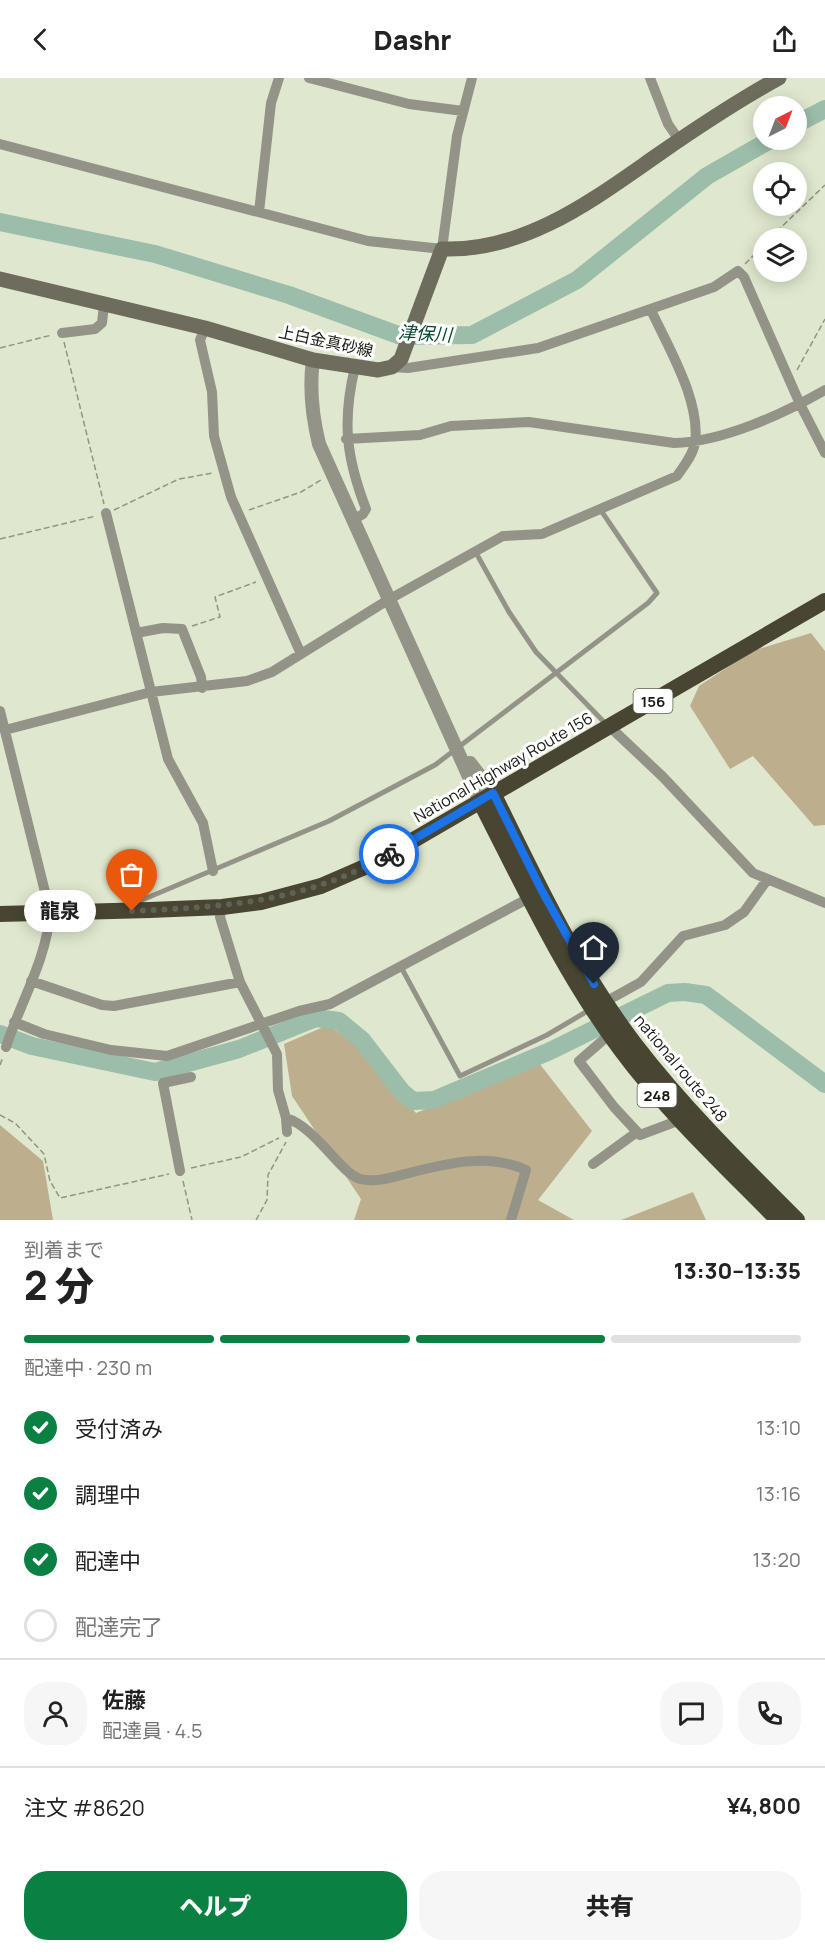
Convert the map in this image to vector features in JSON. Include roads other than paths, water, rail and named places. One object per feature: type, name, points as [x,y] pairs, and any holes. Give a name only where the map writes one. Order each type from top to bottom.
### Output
[{"type":"highway","name":"National Highway Route 156","points":[[0,914],[222,907],[261,902],[321,886],[374,863],[825,601]]},
{"type":"highway","name":"national route 248","points":[[487,797],[529,898],[599,1005],[696,1118],[797,1220]]},
{"type":"highway","name":"national route 248","points":[[487,797],[542,891],[599,1005],[610,1034],[651,1088],[778,1220]]},
{"type":"main road","points":[[396,363],[441,252],[523,235],[550,225],[596,197],[679,140],[779,78]]},
{"type":"main road","name":"上白金真砂線","points":[[0,279],[205,328],[313,360],[378,370],[396,363]]},
{"type":"street","points":[[259,212],[271,103],[279,78]]},
{"type":"street","points":[[309,78],[409,104],[464,111]]},
{"type":"street","points":[[0,144],[368,241],[441,252],[457,136],[472,78]]},
{"type":"street","points":[[650,78],[668,124],[679,140]]},
{"type":"street","points":[[396,363],[418,367],[538,348],[714,287],[738,271],[744,278],[800,404],[825,453]]},
{"type":"street","points":[[62,333],[95,329],[102,323],[105,305]]},
{"type":"street","points":[[5,730],[151,692],[202,688],[247,681],[272,672],[388,600],[503,536],[542,534],[677,476],[690,457],[695,443],[689,393],[651,310]]},
{"type":"street","points":[[205,328],[200,340],[212,392],[214,436],[223,471],[239,514],[301,654]]},
{"type":"street","points":[[313,360],[310,382],[314,419],[320,444],[388,600],[458,747],[487,797]]},
{"type":"street","points":[[353,520],[363,514],[366,509],[350,463],[346,439],[347,408],[355,367]]},
{"type":"street","points":[[346,439],[420,435],[452,426],[529,422],[674,443],[695,443],[800,404],[825,390]]},
{"type":"street","points":[[106,513],[168,759],[202,823],[213,871]]},
{"type":"street","points":[[136,633],[163,628],[182,629],[201,677],[202,688]]},
{"type":"street","points":[[0,711],[50,912],[49,927],[6,1047]]},
{"type":"street","points":[[609,726],[663,777],[753,873],[825,903]]},
{"type":"street","points":[[599,1005],[641,982],[683,936],[724,925],[744,912],[767,880]]},
{"type":"street","points":[[13,1024],[111,1050],[167,1056],[330,1004],[529,898]]},
{"type":"street","points":[[222,907],[220,917],[240,982],[275,1048],[278,1090],[286,1118],[287,1132]]},
{"type":"street","points":[[31,981],[102,1005],[114,1006],[240,982]]},
{"type":"street","points":[[610,1034],[579,1061],[640,1135],[680,1120]]},
{"type":"street","points":[[180,1171],[163,1083],[191,1077]]},
{"type":"street","points":[[286,1118],[308,1130],[356,1178],[372,1181],[469,1160],[496,1161],[526,1170],[511,1220]]},
{"type":"street","points":[[593,1164],[637,1132]]},
{"type":"lane","points":[[132,911],[142,900],[329,821],[408,780],[458,747],[620,624],[657,593],[600,509]]},
{"type":"lane","points":[[475,551],[509,612],[536,652],[609,726]]},
{"type":"lane","points":[[401,967],[460,1076],[547,1035],[599,1005]]},
{"type":"waterway","name":"津保川","points":[[807,118],[825,109]]},
{"type":"waterway","name":"津保川","points":[[0,222],[155,254],[289,295],[401,336],[472,335],[577,280],[707,176],[753,150]]},
{"type":"waterway","points":[[0,1034],[32,1046],[155,1072],[239,1049],[316,1018],[339,1021],[362,1040],[402,1092],[413,1101],[434,1100],[550,1051],[668,993],[685,992],[706,995],[825,1084]]},
{"type":"place","name":"龍泉","points":[[132,911]]}]
